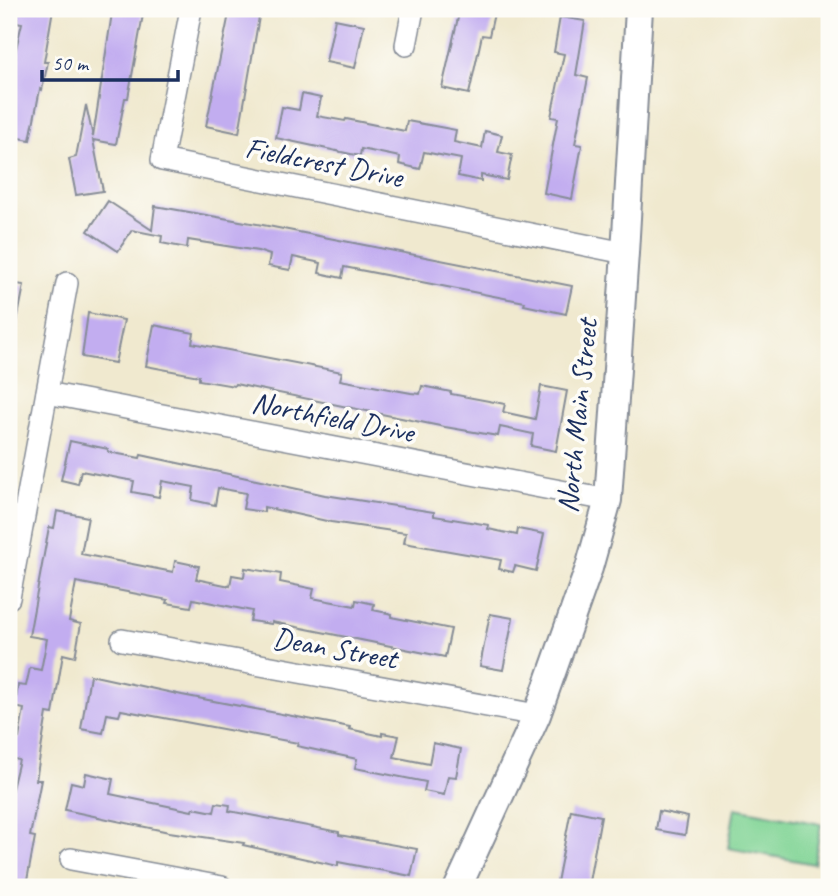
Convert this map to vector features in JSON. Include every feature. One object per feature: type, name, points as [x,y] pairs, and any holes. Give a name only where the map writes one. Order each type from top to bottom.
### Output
[{"type":"street","name":"Fieldcrest Drive","points":[[191,9],[162,160],[625,253]]},
{"type":"street","points":[[406,46],[413,9]]},
{"type":"street","name":"North Main Street","points":[[458,887],[537,715],[585,581],[608,500],[639,9]]},
{"type":"street","points":[[9,598],[67,283]]},
{"type":"street","name":"Northfield Drive","points":[[47,393],[608,500]]},
{"type":"street","name":"Dean Street","points":[[122,640],[537,715]]},
{"type":"street","points":[[71,859],[222,887]]},
{"type":"green space","points":[[735,808],[821,824],[814,864],[728,848]]},
{"type":"building","points":[[19,9],[53,9],[44,62],[48,62],[30,140],[9,136],[9,78],[22,23],[16,22]]},
{"type":"building","points":[[116,9],[144,9],[128,98],[125,98],[116,144],[93,140],[103,191],[76,195],[69,159],[76,157],[86,105],[93,137],[112,13],[115,13]]},
{"type":"building","points":[[230,9],[260,11],[239,133],[206,126]]},
{"type":"building","points":[[460,9],[495,9],[489,36],[482,35],[469,94],[442,88]]},
{"type":"building","points":[[560,17],[585,21],[576,75],[588,78],[575,144],[582,145],[572,199],[544,193],[558,118],[551,117],[564,54],[554,52]]},
{"type":"building","points":[[335,19],[364,25],[355,68],[326,62]]},
{"type":"building","points":[[302,94],[321,98],[317,116],[405,131],[407,121],[456,130],[454,142],[482,148],[485,131],[502,135],[498,152],[512,155],[507,180],[481,175],[481,181],[458,176],[461,159],[424,152],[420,169],[399,164],[400,157],[361,149],[360,156],[276,138],[282,107],[299,110]]},
{"type":"building","points":[[108,201],[152,230],[155,206],[572,286],[566,314],[524,305],[525,302],[344,267],[342,278],[319,273],[321,263],[293,257],[290,270],[268,266],[270,255],[258,251],[188,240],[187,248],[161,243],[162,236],[132,230],[118,251],[88,231]]},
{"type":"building","points":[[9,283],[24,285],[16,327],[9,327]]},
{"type":"building","points":[[88,313],[124,320],[115,363],[82,357]]},
{"type":"building","points":[[154,325],[194,333],[192,343],[342,372],[340,380],[420,394],[422,386],[505,404],[503,412],[535,419],[541,386],[567,391],[556,451],[531,446],[533,434],[500,427],[498,436],[445,427],[235,384],[199,380],[199,376],[146,366]]},
{"type":"building","points":[[70,441],[108,449],[108,452],[140,458],[141,455],[325,495],[434,512],[434,516],[489,525],[488,529],[517,535],[518,529],[544,534],[536,571],[515,566],[513,572],[499,569],[501,560],[404,543],[406,533],[331,522],[264,507],[264,512],[243,509],[246,493],[218,488],[215,505],[192,500],[194,487],[162,481],[159,497],[132,492],[134,481],[81,471],[78,484],[61,480]]},
{"type":"building","points":[[57,511],[88,517],[81,554],[173,572],[175,561],[199,566],[196,579],[230,586],[232,575],[244,577],[245,568],[281,574],[280,582],[314,589],[312,598],[355,606],[356,600],[374,604],[373,610],[392,614],[391,617],[451,629],[445,657],[272,622],[250,621],[252,611],[193,599],[191,607],[76,582],[69,621],[81,624],[75,657],[63,654],[53,714],[47,713],[36,780],[41,780],[30,836],[35,837],[26,886],[9,883],[9,801],[19,760],[9,758],[9,749],[11,736],[19,738],[24,709],[15,707],[18,685],[26,686],[30,668],[41,670],[47,639],[29,636],[49,527],[54,528]]},
{"type":"building","points":[[490,614],[513,618],[503,670],[480,666]]},
{"type":"building","points":[[90,675],[350,727],[349,729],[382,736],[382,733],[399,736],[394,757],[429,764],[433,743],[461,749],[456,777],[448,776],[444,795],[424,791],[426,782],[355,768],[357,759],[297,746],[298,743],[121,710],[119,716],[107,714],[103,733],[81,729]]},
{"type":"building","points":[[86,773],[113,779],[110,794],[192,811],[193,808],[214,812],[216,803],[230,805],[229,811],[417,849],[411,876],[338,862],[338,866],[243,845],[244,843],[169,832],[65,810],[71,782],[84,785]]},
{"type":"building","points":[[571,810],[601,816],[588,887],[557,882]]},
{"type":"building","points":[[659,811],[688,817],[685,835],[656,830]]}]
